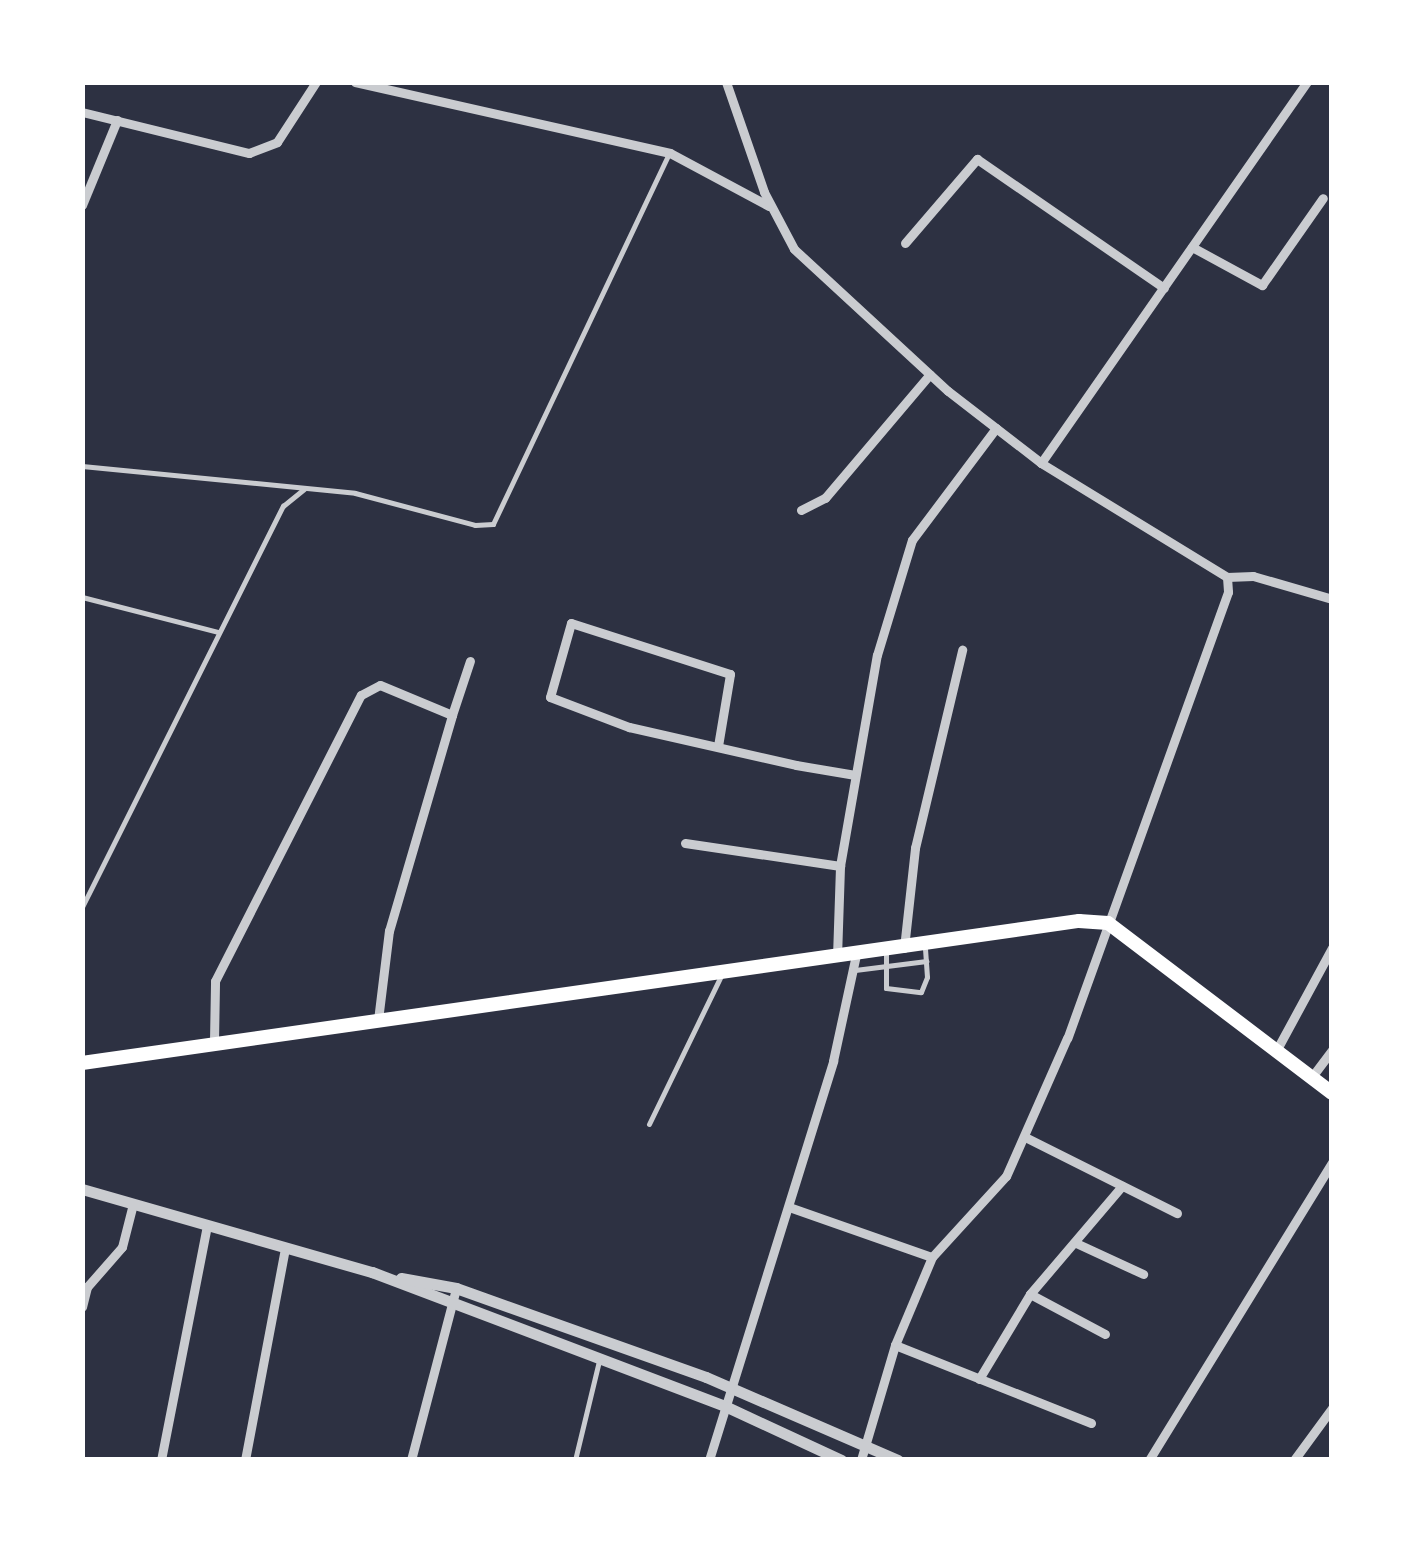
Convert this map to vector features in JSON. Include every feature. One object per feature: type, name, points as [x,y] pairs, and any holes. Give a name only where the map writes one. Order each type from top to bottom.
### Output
[{"type":"main road","points":[[82,1063],[214,1041],[837,957],[855,962],[886,958],[904,948],[1079,921],[1108,923],[1332,1093]]},
{"type":"street","points":[[82,112],[249,153],[266,150],[316,82]]},
{"type":"street","points":[[355,82],[670,152],[771,207]]},
{"type":"street","points":[[1041,463],[1307,82]]},
{"type":"street","points":[[725,83],[771,207],[794,249],[930,374],[1041,463],[1227,577],[1253,576],[1332,599]]},
{"type":"street","points":[[82,205],[117,120]]},
{"type":"street","points":[[904,242],[977,158],[1164,288]]},
{"type":"street","points":[[1192,247],[1262,285],[1323,198]]},
{"type":"street","points":[[801,510],[825,498],[930,374]]},
{"type":"street","points":[[837,957],[840,866],[877,655],[912,540],[996,428]]},
{"type":"street","points":[[861,1460],[895,1346],[932,1257],[994,1192],[1025,1138],[1228,592],[1227,577]]},
{"type":"street","points":[[718,746],[730,674],[571,622],[550,697],[628,727],[855,775]]},
{"type":"street","points":[[904,948],[915,848],[962,650]]},
{"type":"street","points":[[378,1020],[388,931],[470,661]]},
{"type":"street","points":[[214,1041],[215,981],[362,695],[380,684],[452,714]]},
{"type":"street","points":[[685,843],[840,866]]},
{"type":"street","points":[[1276,1050],[1332,948]]},
{"type":"street","points":[[708,1460],[789,1207],[855,962]]},
{"type":"street","points":[[1311,1078],[1332,1050]]},
{"type":"street","points":[[1025,1138],[1178,1213]]},
{"type":"street","points":[[1149,1460],[1332,1162]]},
{"type":"street","points":[[979,1378],[1030,1294],[1122,1186]]},
{"type":"street","points":[[82,1189],[372,1272],[456,1288],[733,1389],[898,1460]]},
{"type":"street","points":[[82,1307],[87,1287],[122,1247],[134,1204]]},
{"type":"street","points":[[789,1207],[932,1257]]},
{"type":"street","points":[[161,1460],[207,1224]]},
{"type":"street","points":[[1076,1243],[1143,1274]]},
{"type":"street","points":[[245,1460],[286,1248]]},
{"type":"street","points":[[372,1272],[727,1407],[841,1460]]},
{"type":"street","points":[[411,1460],[456,1288]]},
{"type":"street","points":[[1030,1294],[1105,1334]]},
{"type":"street","points":[[895,1346],[1091,1423]]},
{"type":"street","points":[[1294,1460],[1332,1408]]},
{"type":"lane","points":[[82,466],[355,493],[474,525],[493,524],[670,152]]},
{"type":"lane","points":[[82,907],[283,506],[304,489]]},
{"type":"lane","points":[[82,597],[218,632]]},
{"type":"lane","points":[[925,944],[926,961],[921,992],[890,991],[886,958],[926,961]]},
{"type":"lane","points":[[649,1124],[723,973]]},
{"type":"lane","points":[[575,1460],[600,1358]]}]
